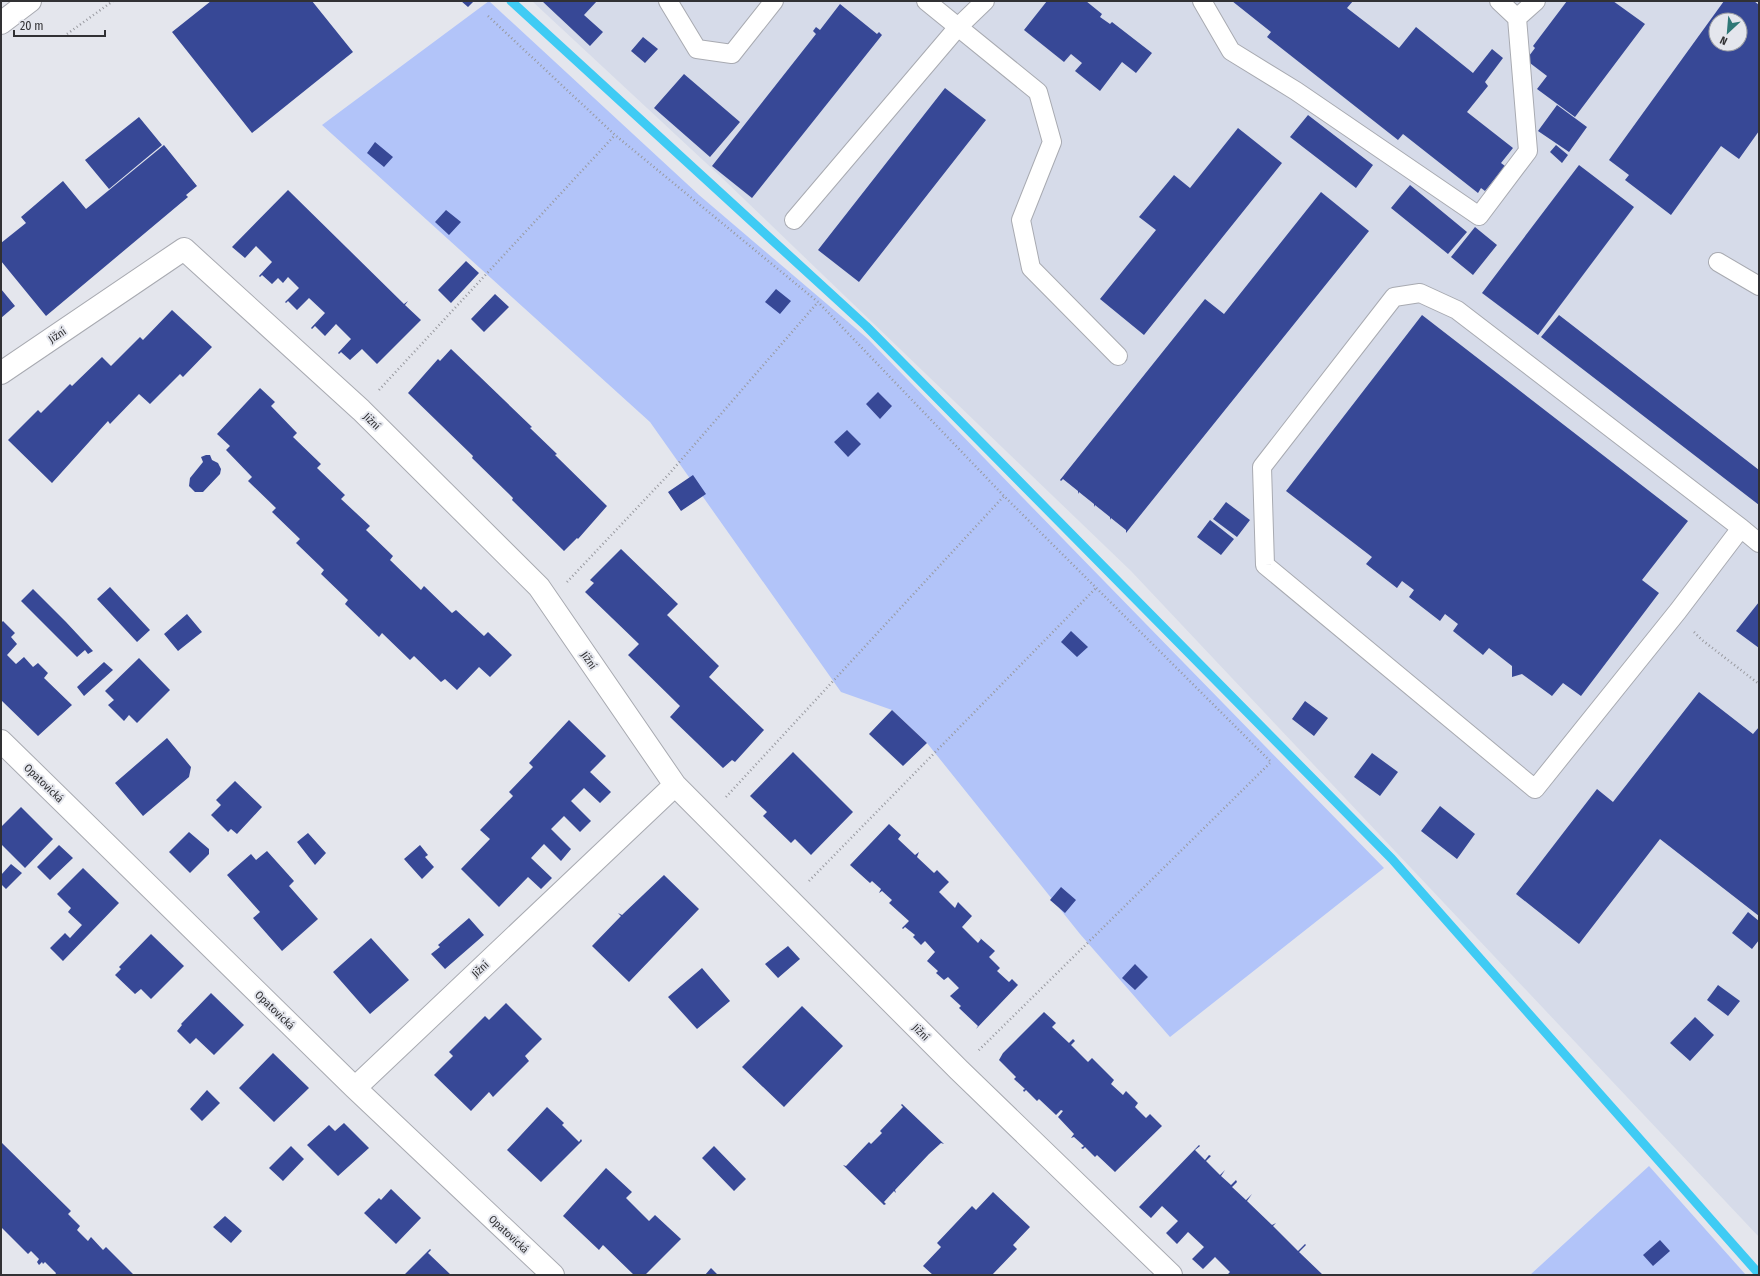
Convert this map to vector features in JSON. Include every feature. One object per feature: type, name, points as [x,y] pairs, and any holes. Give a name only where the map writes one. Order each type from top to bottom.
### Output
[{"type":"street","points":[[1,23],[30,1]]},
{"type":"street","name":"Jižní","points":[[1,374],[184,249],[360,410],[539,587],[675,785],[959,1070],[1171,1275]]},
{"type":"street","name":"Opatovická","points":[[1,741],[355,1088],[553,1275]]},
{"type":"street","name":"Jižní","points":[[355,1088],[675,785]]},
{"type":"lane","points":[[668,1],[697,49],[732,54],[774,1]]},
{"type":"lane","points":[[926,1],[1038,92],[1052,142],[1020,220],[1031,268],[1118,356]]},
{"type":"lane","points":[[794,220],[958,27],[985,1]]},
{"type":"lane","points":[[1202,1],[1231,51],[1296,91],[1479,216],[1528,151],[1518,18],[1499,1]]},
{"type":"lane","points":[[1518,18],[1536,1]]},
{"type":"lane","points":[[1718,262],[1759,286]]},
{"type":"lane","points":[[1741,528],[1678,611],[1535,790],[1265,565],[1262,466],[1394,298],[1420,292],[1457,310],[1741,528],[1759,543]]},
{"type":"path","points":[[67,34],[113,1]]},
{"type":"path","points":[[488,16],[615,135],[818,302],[1004,496],[1271,762],[959,1070]]},
{"type":"path","points":[[360,410],[615,135]]},
{"type":"path","points":[[548,601],[669,474],[818,302]]},
{"type":"path","points":[[708,818],[1004,496]]},
{"type":"path","points":[[790,900],[1096,588]]},
{"type":"path","points":[[1678,611],[1702,640],[1759,684]]},
{"type":"shaded area","points":[[489,1],[699,195],[868,339],[1384,868],[1170,1037],[1080,934],[927,743],[892,710],[841,692],[650,422],[322,125]]},
{"type":"shaded area","points":[[532,1],[1759,1],[1759,1237],[1131,571],[719,175]]},
{"type":"shaded area","points":[[1649,1166],[1746,1275],[1530,1275]]},
{"type":"building","points":[[211,1],[312,1],[353,52],[252,133],[172,32]]},
{"type":"building","points":[[461,1],[474,1],[468,7]]},
{"type":"building","points":[[542,1],[597,1],[584,15],[603,32],[590,46]]},
{"type":"building","points":[[1047,1],[1086,1],[1102,14],[1100,17],[1110,24],[1112,22],[1152,53],[1136,73],[1122,62],[1100,91],[1075,71],[1082,63],[1071,54],[1064,62],[1024,30]]},
{"type":"building","points":[[1232,1],[1353,1],[1347,8],[1399,48],[1416,27],[1473,73],[1492,49],[1503,58],[1485,82],[1488,86],[1467,112],[1513,148],[1501,163],[1505,166],[1485,191],[1481,188],[1478,193],[1403,134],[1398,140],[1267,37],[1271,32]]},
{"type":"building","points":[[1567,1],[1613,1],[1645,24],[1575,117],[1537,89],[1547,76],[1526,60],[1535,48],[1533,46]]},
{"type":"building","points":[[1724,1],[1754,1],[1759,5],[1759,131],[1739,159],[1721,146],[1671,215],[1625,180],[1629,175],[1609,160],[1708,23],[1708,52],[1748,52],[1748,12],[1716,12]]},
{"type":"building","points":[[840,4],[877,34],[879,32],[882,35],[752,198],[712,166],[816,34],[813,31],[816,27],[820,30]]},
{"type":"building","points":[[643,37],[658,49],[645,63],[631,51]]},
{"type":"building","points":[[684,74],[740,122],[710,157],[654,108]]},
{"type":"building","points":[[945,88],[986,120],[859,282],[818,250]]},
{"type":"building","points":[[1557,105],[1587,127],[1569,152],[1538,131]]},
{"type":"building","points":[[1308,115],[1373,165],[1356,188],[1290,137]]},
{"type":"building","points":[[139,117],[162,145],[109,189],[85,160]]},
{"type":"building","points":[[1238,128],[1282,163],[1144,335],[1100,299],[1156,230],[1139,217],[1174,175],[1190,188]]},
{"type":"building","points":[[375,142],[393,157],[384,167],[367,153]]},
{"type":"building","points":[[164,145],[197,186],[186,195],[188,197],[46,316],[1,261],[1,243],[26,223],[21,217],[63,181],[86,209]]},
{"type":"building","points":[[1556,145],[1568,155],[1562,163],[1550,152]]},
{"type":"building","points":[[1579,165],[1634,207],[1538,335],[1482,293]]},
{"type":"building","points":[[1410,185],[1467,232],[1448,254],[1391,208]]},
{"type":"building","points":[[288,190],[404,304],[408,301],[405,305],[421,320],[377,364],[362,349],[350,360],[341,352],[339,354],[338,353],[351,339],[336,324],[325,336],[315,326],[312,329],[311,328],[325,313],[309,298],[297,310],[288,301],[286,303],[285,302],[299,288],[288,277],[283,283],[278,278],[272,284],[262,275],[260,277],[259,276],[272,262],[256,246],[245,258],[232,247]]},
{"type":"building","points":[[1321,192],[1369,231],[1126,533],[1126,530],[1111,518],[1110,520],[1110,517],[1095,505],[1094,507],[1094,504],[1079,492],[1078,494],[1078,491],[1063,479],[1061,481],[1060,480],[1205,299],[1224,314]]},
{"type":"building","points":[[446,210],[461,222],[449,235],[435,222]]},
{"type":"building","points":[[1475,227],[1497,245],[1473,275],[1451,257]]},
{"type":"building","points":[[466,261],[479,273],[451,303],[438,290]]},
{"type":"building","points":[[1,289],[15,306],[1,318]]},
{"type":"building","points":[[776,289],[791,301],[780,314],[765,302]]},
{"type":"building","points":[[495,294],[509,307],[484,332],[471,319]]},
{"type":"building","points":[[172,310],[212,347],[183,377],[180,374],[150,404],[139,394],[110,424],[108,421],[52,483],[8,440],[38,410],[41,413],[70,384],[72,386],[102,357],[111,366],[140,337],[143,340]]},
{"type":"building","points":[[1422,315],[1688,521],[1642,580],[1659,593],[1581,696],[1563,683],[1552,696],[1522,674],[1512,677],[1512,666],[1489,648],[1483,655],[1453,631],[1458,624],[1445,614],[1440,621],[1409,597],[1414,590],[1402,581],[1397,588],[1366,564],[1372,557],[1286,491]]},
{"type":"building","points":[[1559,315],[1759,470],[1759,505],[1541,337]]},
{"type":"building","points":[[451,349],[532,427],[530,428],[557,454],[555,455],[607,506],[578,539],[577,538],[564,551],[512,500],[513,498],[472,458],[473,456],[408,393],[438,359],[440,361]]},
{"type":"building","points":[[260,388],[275,402],[271,406],[297,433],[293,437],[321,464],[317,468],[345,495],[341,499],[370,526],[366,530],[393,556],[390,560],[421,590],[424,586],[452,613],[456,610],[484,636],[488,632],[512,655],[490,677],[479,667],[457,690],[445,679],[441,682],[414,656],[410,660],[382,633],[379,637],[345,604],[348,600],[321,574],[324,570],[296,543],[300,539],[272,512],[276,508],[248,481],[252,477],[226,450],[230,446],[217,434]]},
{"type":"building","points":[[878,392],[892,406],[880,419],[866,404]]},
{"type":"building","points":[[847,430],[861,444],[848,457],[834,442]]},
{"type":"building","points":[[210,455],[212,460],[218,463],[221,469],[220,474],[203,492],[195,492],[189,486],[190,478],[203,462],[201,457]]},
{"type":"building","points":[[693,475],[706,494],[681,511],[668,492]]},
{"type":"building","points":[[1226,502],[1250,520],[1237,537],[1213,519]]},
{"type":"building","points":[[1210,520],[1234,539],[1221,555],[1197,537]]},
{"type":"building","points":[[621,549],[678,604],[667,615],[719,666],[709,677],[764,730],[735,762],[732,760],[723,768],[670,717],[680,706],[628,655],[639,644],[585,592],[594,583],[590,580]]},
{"type":"building","points":[[110,587],[150,630],[137,642],[97,599]]},
{"type":"building","points":[[33,589],[93,651],[88,654],[85,650],[77,657],[21,601]]},
{"type":"building","points":[[1759,602],[1759,648],[1736,631]]},
{"type":"building","points":[[187,614],[202,632],[178,651],[164,634]]},
{"type":"building","points":[[3,621],[15,633],[11,637],[17,644],[7,655],[16,664],[24,657],[33,667],[38,663],[48,673],[44,678],[72,705],[38,736],[1,700],[1,623]]},
{"type":"building","points":[[1071,631],[1088,647],[1077,657],[1061,642]]},
{"type":"building","points":[[139,658],[170,690],[137,723],[129,715],[124,721],[108,705],[114,700],[105,691]]},
{"type":"building","points":[[104,662],[113,670],[84,696],[77,687]]},
{"type":"building","points":[[1699,692],[1753,734],[1759,727],[1759,916],[1660,839],[1579,944],[1516,894],[1597,789],[1613,802]]},
{"type":"building","points":[[1305,701],[1328,718],[1314,736],[1292,719]]},
{"type":"building","points":[[892,710],[927,743],[903,766],[869,734]]},
{"type":"building","points":[[569,720],[606,756],[590,772],[611,792],[600,803],[584,788],[571,801],[591,821],[580,832],[564,816],[551,829],[571,849],[561,861],[544,844],[531,858],[552,878],[541,889],[528,877],[499,907],[461,869],[490,839],[480,830],[513,796],[509,792],[533,767],[529,763]]},
{"type":"building","points":[[167,738],[191,767],[189,777],[143,816],[115,783]]},
{"type":"building","points":[[793,752],[853,812],[811,855],[795,839],[791,843],[763,816],[767,812],[750,796]]},
{"type":"building","points":[[1372,753],[1398,772],[1380,796],[1354,777]]},
{"type":"building","points":[[235,781],[262,807],[237,834],[231,829],[228,832],[211,815],[221,805],[216,800]]},
{"type":"building","points":[[1440,806],[1475,834],[1457,859],[1421,831]]},
{"type":"building","points":[[21,807],[53,839],[25,868],[1,844],[1,827]]},
{"type":"building","points":[[889,824],[901,835],[898,839],[915,855],[919,852],[917,857],[934,873],[937,870],[949,882],[939,892],[955,908],[958,902],[972,916],[962,927],[978,943],[981,939],[979,937],[995,951],[989,957],[1000,968],[997,971],[1009,982],[1012,979],[1018,985],[976,1029],[978,1026],[959,1008],[961,1006],[950,996],[959,988],[948,977],[944,980],[936,973],[938,971],[927,961],[935,952],[925,941],[921,945],[913,937],[915,935],[905,927],[903,929],[902,928],[909,921],[889,903],[892,900],[882,891],[879,893],[881,889],[872,881],[870,883],[850,865]]},
{"type":"building","points":[[189,832],[209,849],[209,854],[190,873],[169,852]]},
{"type":"building","points":[[308,833],[326,853],[315,865],[297,842]]},
{"type":"building","points":[[59,845],[73,858],[50,880],[37,867]]},
{"type":"building","points":[[420,845],[428,855],[425,857],[434,867],[422,879],[404,859]]},
{"type":"building","points":[[267,851],[294,881],[289,886],[318,919],[282,951],[253,918],[260,912],[227,875],[251,854],[256,860]]},
{"type":"building","points":[[11,864],[22,873],[6,889],[1,884],[1,875]]},
{"type":"building","points":[[83,868],[119,903],[63,961],[50,948],[65,933],[70,938],[82,925],[68,912],[71,908],[57,894]]},
{"type":"building","points":[[664,875],[699,909],[629,982],[592,946],[621,916],[618,913],[622,915]]},
{"type":"building","points":[[1061,887],[1076,900],[1065,913],[1050,900]]},
{"type":"building","points":[[1748,912],[1759,921],[1759,940],[1752,949],[1732,933]]},
{"type":"building","points":[[469,918],[484,935],[445,969],[431,954],[440,947],[438,945]]},
{"type":"building","points":[[151,934],[184,966],[151,999],[141,989],[135,994],[115,975],[121,969],[119,967]]},
{"type":"building","points":[[371,938],[409,980],[370,1014],[333,972]]},
{"type":"building","points":[[788,946],[800,959],[778,978],[765,964]]},
{"type":"building","points":[[1135,964],[1148,977],[1135,990],[1122,978]]},
{"type":"building","points":[[702,968],[730,1001],[697,1029],[668,997]]},
{"type":"building","points":[[1718,985],[1740,1001],[1728,1016],[1707,1000]]},
{"type":"building","points":[[211,993],[244,1025],[214,1055],[196,1038],[190,1044],[177,1031],[182,1025],[181,1024]]},
{"type":"building","points":[[506,1003],[542,1039],[525,1056],[529,1061],[493,1097],[489,1092],[471,1111],[434,1075],[453,1056],[449,1052],[485,1016],[489,1020]]},
{"type":"building","points":[[802,1006],[843,1046],[784,1107],[742,1067]]},
{"type":"building","points":[[1044,1012],[1056,1023],[1052,1027],[1069,1043],[1073,1039],[1075,1041],[1071,1045],[1088,1062],[1092,1058],[1114,1080],[1111,1084],[1123,1095],[1126,1091],[1138,1103],[1135,1107],[1146,1118],[1150,1114],[1162,1126],[1115,1172],[1097,1155],[1095,1157],[1085,1147],[1083,1149],[1081,1148],[1084,1146],[1074,1137],[1071,1138],[1074,1134],[1058,1117],[1063,1111],[1061,1110],[1056,1115],[1039,1099],[1037,1101],[1026,1090],[1024,1092],[1023,1090],[1025,1089],[1014,1079],[1016,1077],[999,1060],[1003,1053]]},
{"type":"building","points":[[1695,1017],[1714,1035],[1690,1061],[1670,1043]]},
{"type":"building","points":[[273,1053],[309,1088],[274,1122],[239,1088]]},
{"type":"building","points":[[207,1090],[220,1103],[202,1121],[190,1109]]},
{"type":"building","points":[[902,1104],[944,1144],[941,1143],[929,1154],[895,1190],[896,1193],[894,1191],[884,1202],[886,1204],[884,1205],[843,1165],[846,1166],[869,1142],[871,1144],[882,1133],[880,1131],[903,1107],[901,1105]]},
{"type":"building","points":[[547,1107],[564,1123],[562,1125],[579,1142],[581,1139],[582,1141],[541,1182],[507,1150]]},
{"type":"building","points":[[344,1123],[369,1148],[338,1176],[307,1145],[329,1125],[335,1131]]},
{"type":"building","points":[[1,1142],[71,1211],[68,1214],[80,1226],[77,1230],[88,1241],[91,1237],[103,1250],[106,1247],[134,1275],[55,1275],[56,1273],[45,1262],[43,1264],[42,1262],[39,1265],[37,1262],[39,1259],[31,1251],[28,1254],[1,1227]]},
{"type":"building","points":[[1199,1145],[1200,1146],[1195,1150],[1205,1160],[1209,1155],[1211,1156],[1206,1161],[1220,1175],[1225,1170],[1221,1176],[1231,1185],[1236,1180],[1237,1182],[1232,1187],[1246,1200],[1252,1194],[1247,1201],[1272,1225],[1276,1223],[1273,1226],[1298,1251],[1305,1244],[1306,1245],[1299,1252],[1323,1275],[1227,1275],[1230,1272],[1215,1257],[1203,1269],[1192,1259],[1204,1247],[1188,1232],[1177,1244],[1166,1233],[1178,1221],[1162,1206],[1151,1218],[1139,1207]]},
{"type":"building","points":[[291,1146],[304,1159],[283,1181],[269,1168]]},
{"type":"building","points":[[714,1146],[746,1179],[734,1191],[702,1158]]},
{"type":"building","points":[[606,1168],[632,1192],[626,1198],[649,1221],[655,1215],[681,1239],[645,1275],[634,1275],[603,1245],[599,1250],[563,1216]]},
{"type":"building","points":[[391,1189],[421,1218],[396,1244],[364,1213],[379,1198],[381,1200]]},
{"type":"building","points":[[993,1192],[1030,1227],[1013,1245],[1017,1249],[992,1275],[933,1275],[923,1266],[941,1247],[937,1243],[972,1206],[976,1210]]},
{"type":"building","points":[[225,1216],[242,1231],[231,1243],[213,1227]]},
{"type":"building","points":[[1660,1240],[1670,1251],[1653,1266],[1643,1255]]},
{"type":"building","points":[[430,1249],[431,1250],[428,1253],[451,1275],[404,1275]]},
{"type":"building","points":[[711,1268],[718,1275],[705,1275]]},
{"type":"waterway","points":[[511,1],[866,326],[1392,859],[1759,1274]]}]
